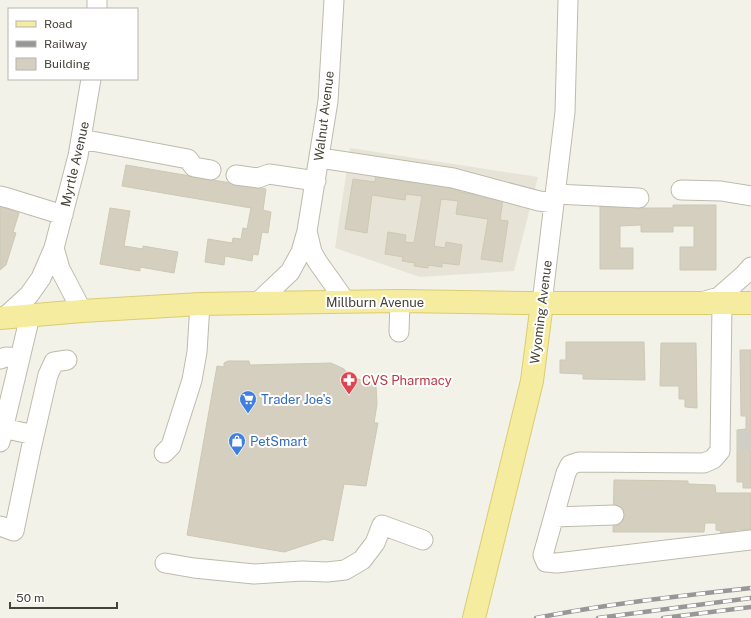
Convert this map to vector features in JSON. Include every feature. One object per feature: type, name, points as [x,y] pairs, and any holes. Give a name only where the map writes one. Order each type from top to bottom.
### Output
[{"type":"main road","name":"Millburn Avenue","points":[[3,318],[82,311],[200,304],[400,301],[751,303]]},
{"type":"main road","name":"Wyoming Avenue","points":[[474,618],[532,381],[542,303]]},
{"type":"street","name":"Walnut Avenue","points":[[257,303],[290,272],[301,252],[307,231],[328,101],[334,0]]},
{"type":"street","name":"Wyoming Avenue","points":[[542,303],[565,112],[568,0]]},
{"type":"street","name":"Myrtle Avenue","points":[[3,318],[29,295],[41,278],[54,248],[78,156],[91,80]]},
{"type":"street","points":[[81,139],[188,159],[194,167],[211,170]]},
{"type":"street","points":[[320,158],[453,178],[539,201],[554,199],[639,198]]},
{"type":"street","points":[[236,175],[258,178],[269,174],[316,181]]},
{"type":"street","points":[[681,190],[721,191],[751,196]]},
{"type":"street","points":[[0,196],[63,216]]},
{"type":"street","name":"Walnut Avenue","points":[[307,231],[312,252],[346,302]]},
{"type":"street","points":[[54,248],[60,269],[82,311]]},
{"type":"street","points":[[697,303],[719,297],[751,267]]},
{"type":"street","points":[[399,332],[400,301]]},
{"type":"street","points":[[722,303],[729,441],[713,459],[704,463],[579,462],[570,465],[566,473],[544,555],[546,562],[551,563],[751,540]]},
{"type":"street","points":[[164,453],[171,446],[192,380],[198,352],[200,304]]},
{"type":"street","points":[[30,316],[2,435],[34,435]]},
{"type":"street","points":[[0,359],[6,357],[20,358]]},
{"type":"street","points":[[0,526],[14,531],[48,376],[54,362],[67,360]]},
{"type":"street","points":[[554,516],[614,515]]},
{"type":"street","points":[[165,563],[194,568],[254,574],[302,571],[327,572],[345,570],[362,560],[375,544],[382,525],[423,540]]},
{"type":"shaded area","points":[[350,148],[538,177],[514,271],[420,277],[335,248]]},
{"type":"building","points":[[126,165],[266,189],[263,210],[271,212],[268,233],[262,232],[258,255],[253,254],[252,261],[225,256],[224,265],[205,262],[208,239],[232,243],[233,238],[241,239],[243,228],[247,229],[251,208],[122,186]]},
{"type":"building","points":[[376,173],[461,186],[460,192],[503,199],[500,220],[508,221],[502,262],[481,259],[488,219],[456,214],[458,201],[441,199],[434,246],[445,248],[446,242],[462,245],[459,265],[442,263],[442,267],[428,265],[428,268],[414,266],[415,263],[402,261],[403,257],[385,254],[388,232],[406,235],[405,242],[414,243],[422,196],[406,194],[405,200],[372,195],[367,233],[345,229],[353,179],[375,182]]},
{"type":"building","points":[[600,205],[641,205],[641,208],[673,208],[673,205],[716,205],[716,270],[680,270],[680,247],[694,247],[694,226],[673,226],[673,232],[641,232],[641,225],[620,226],[620,248],[633,248],[633,269],[600,269]]},
{"type":"building","points":[[0,206],[19,213],[13,232],[16,233],[6,265],[0,270]]},
{"type":"building","points":[[110,208],[130,211],[124,246],[143,249],[143,246],[178,252],[174,273],[140,267],[140,271],[100,264]]},
{"type":"building","points":[[566,342],[644,342],[645,380],[583,379],[583,374],[560,373],[560,360],[566,360]]},
{"type":"building","points":[[661,343],[696,343],[697,408],[685,407],[685,399],[679,399],[679,386],[660,386]]},
{"type":"building","points":[[740,350],[751,350],[751,488],[743,488],[743,482],[737,482],[737,430],[746,429],[746,416],[741,416]]},
{"type":"building","points":[[228,361],[249,361],[250,365],[331,363],[344,369],[354,378],[371,381],[376,385],[377,404],[374,423],[378,423],[366,486],[344,484],[333,541],[324,539],[284,552],[187,535],[217,366],[224,367],[224,363]]},
{"type":"building","points":[[614,480],[688,481],[688,484],[715,485],[716,493],[751,493],[751,530],[735,530],[735,536],[720,536],[721,531],[716,530],[716,523],[705,523],[704,532],[613,532]]},
{"type":"tunnel","points":[[737,441],[751,441]]},
{"type":"railway","points":[[536,618],[616,604],[751,588]]},
{"type":"railway","points":[[598,618],[751,598]]},
{"type":"railway","points":[[663,618],[751,607]]},
{"type":"place","name":"CVS Pharmacy","points":[[349,395]]},
{"type":"place","name":"Trader Joe's","points":[[248,414]]},
{"type":"place","name":"PetSmart","points":[[237,456]]}]
